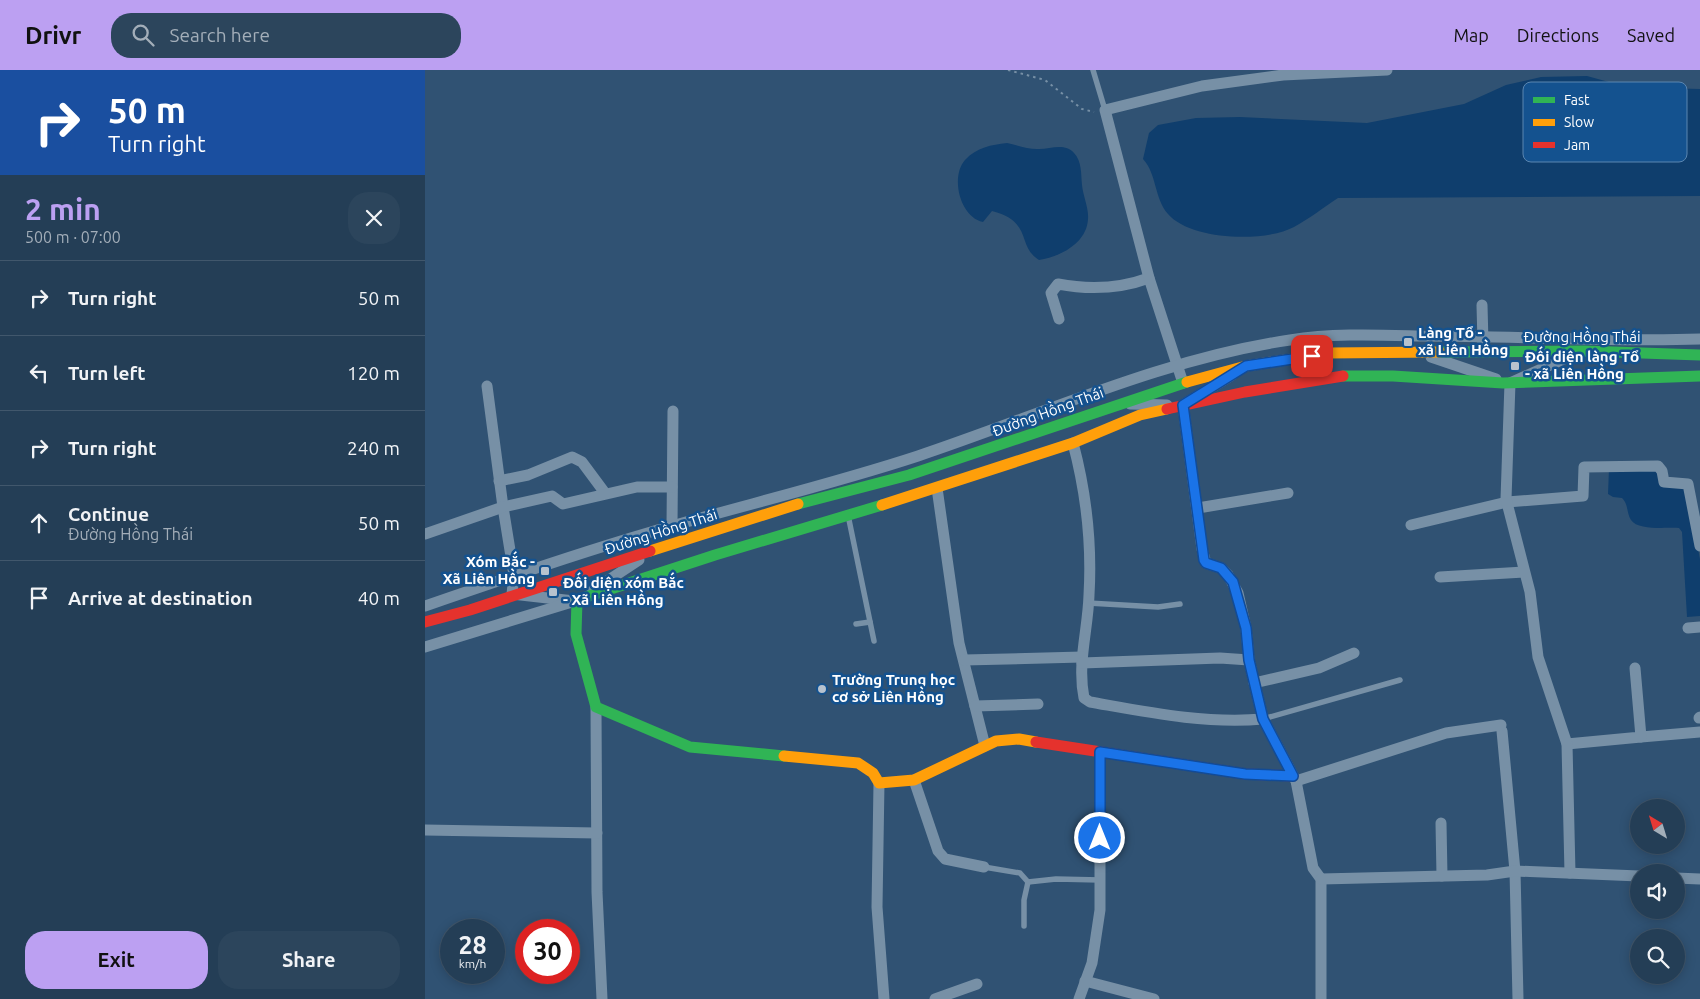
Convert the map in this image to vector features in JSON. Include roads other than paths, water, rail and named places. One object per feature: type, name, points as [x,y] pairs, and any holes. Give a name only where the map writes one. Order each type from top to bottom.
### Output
[{"type":"street","points":[[1183,382],[1149,278],[1105,110],[1202,86],[1283,75],[1387,70]]},
{"type":"street","points":[[1059,319],[1051,293],[1058,284],[1093,288],[1127,285],[1149,278]]},
{"type":"street","points":[[1482,305],[1483,344]]},
{"type":"street","points":[[425,606],[514,575],[918,456],[1178,364],[1291,340],[1341,335],[1483,344],[1700,339]]},
{"type":"street","name":"Đường Hồng Thái","points":[[425,622],[653,551],[773,511],[909,475],[985,451],[1115,404],[1183,382],[1246,366],[1329,353],[1417,352],[1483,344],[1584,351],[1700,354]]},
{"type":"street","points":[[1417,352],[1510,383],[1584,351]]},
{"type":"street","points":[[1115,404],[1183,405],[1246,366]]},
{"type":"street","points":[[425,647],[575,601],[715,555],[915,496],[1073,443],[1140,415],[1183,405],[1334,376],[1393,376],[1510,383],[1694,376],[1700,382]]},
{"type":"street","points":[[1510,383],[1507,502],[1530,592],[1538,657],[1567,744],[1570,874]]},
{"type":"street","points":[[487,386],[499,481],[514,575],[512,594],[575,601],[653,551]]},
{"type":"street","points":[[1183,405],[1204,560],[1206,563],[1221,568],[1228,575],[1238,593],[1246,628],[1249,660],[1263,719],[1294,779],[1313,868],[1321,879],[1321,999]]},
{"type":"street","points":[[672,527],[673,411]]},
{"type":"street","points":[[1073,443],[1080,469],[1090,561],[1082,660],[1084,694],[1090,702],[1182,718],[1218,721],[1263,719]]},
{"type":"street","points":[[499,481],[528,474],[572,457],[582,462],[605,493]]},
{"type":"street","points":[[1411,525],[1507,502],[1583,496],[1584,467],[1658,466],[1662,471],[1664,482],[1688,484],[1700,546]]},
{"type":"street","points":[[909,475],[915,496]]},
{"type":"street","points":[[425,534],[503,507],[552,496],[563,504],[637,487],[672,487]]},
{"type":"street","points":[[937,488],[964,660],[985,746]]},
{"type":"street","points":[[1198,508],[1288,493]]},
{"type":"street","points":[[1440,577],[1525,572]]},
{"type":"street","points":[[575,601],[576,634],[596,707],[597,833],[602,999]]},
{"type":"street","points":[[425,617],[438,618]]},
{"type":"street","points":[[1687,628],[1700,628]]},
{"type":"street","points":[[1254,682],[1311,670],[1354,653]]},
{"type":"street","points":[[964,660],[1220,658],[1249,660]]},
{"type":"street","points":[[1635,668],[1641,737]]},
{"type":"street","points":[[975,706],[1038,704]]},
{"type":"street","points":[[596,707],[690,747],[858,763],[873,774],[879,783],[877,907],[884,999]]},
{"type":"street","points":[[879,783],[914,780],[996,741],[1019,739],[1245,774],[1294,779],[1446,733],[1502,728],[1515,871],[1518,999]]},
{"type":"street","points":[[1567,744],[1700,732]]},
{"type":"street","points":[[1079,999],[1092,963],[1100,910],[1100,752]]},
{"type":"street","points":[[914,780],[938,851],[945,859],[984,868]]},
{"type":"street","points":[[1441,823],[1442,876]]},
{"type":"street","points":[[425,830],[597,833]]},
{"type":"street","points":[[1321,879],[1487,875],[1515,871],[1630,876]]},
{"type":"street","points":[[1685,878],[1700,878]]},
{"type":"street","points":[[1085,981],[1155,999]]},
{"type":"street","points":[[935,999],[977,984]]},
{"type":"lane","points":[[1093,70],[1105,110]]},
{"type":"lane","points":[[848,516],[874,641]]},
{"type":"lane","points":[[1088,603],[1157,607],[1180,604]]},
{"type":"lane","points":[[856,624],[870,622]]},
{"type":"lane","points":[[1263,719],[1400,680]]},
{"type":"lane","points":[[984,868],[1020,873],[1028,882]]},
{"type":"lane","points":[[1028,882],[1056,879],[1100,880]]},
{"type":"lane","points":[[1024,926],[1024,900],[1028,882]]},
{"type":"water","points":[[1587,76],[1609,82],[1523,82],[1523,162],[1687,162],[1687,89],[1700,89],[1700,196],[1338,198],[1300,224],[1281,232],[1247,237],[1228,236],[1210,234],[1193,229],[1179,223],[1168,214],[1160,201],[1148,165],[1143,159],[1149,133],[1158,125],[1196,118],[1240,117],[1367,123],[1464,104],[1506,85],[1541,77]]},
{"type":"water","points":[[1007,143],[1034,149],[1061,147],[1070,150],[1077,156],[1081,168],[1088,219],[1083,235],[1078,242],[1055,256],[1039,260],[1028,248],[1023,234],[1014,221],[992,211],[983,222],[975,219],[963,205],[958,186],[958,176],[965,160],[979,149]]},
{"type":"water","points":[[1609,469],[1658,471],[1661,487],[1686,487],[1700,559],[1700,616],[1687,617],[1682,532],[1679,528],[1640,526],[1631,520],[1626,503],[1622,498],[1613,497],[1608,494]]},
{"type":"place","name":"Làng Tổ - xã Liên Hồng","points":[[1408,342]]},
{"type":"place","name":"Đối diện làng Tổ - xã Liên Hồng","points":[[1515,366]]},
{"type":"place","name":"Xóm Bắc - Xã Liên Hồng","points":[[545,571]]},
{"type":"place","name":"Đối diện xóm Bắc - Xã Liên Hồng","points":[[553,592]]},
{"type":"place","name":"Trường Trung học cơ sở Liên Hồng","points":[[822,689]]}]
